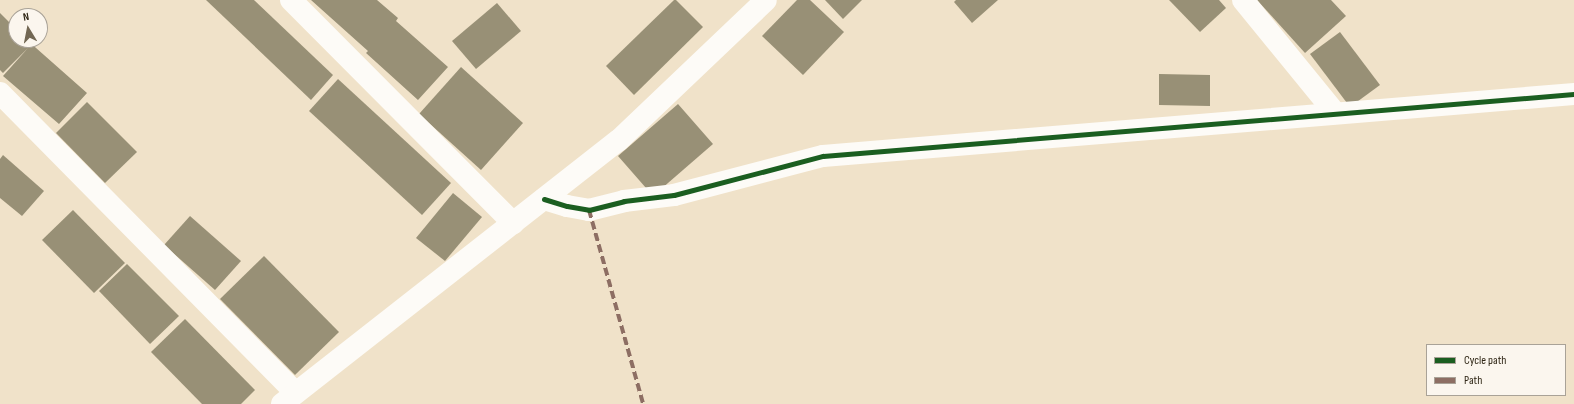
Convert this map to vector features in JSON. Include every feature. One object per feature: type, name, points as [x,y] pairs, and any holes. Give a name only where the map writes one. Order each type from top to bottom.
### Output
[{"type":"street","points":[[291,0],[513,223]]},
{"type":"street","points":[[0,93],[289,399],[618,141],[766,0]]},
{"type":"street","points":[[1243,0],[1335,113]]},
{"type":"street","points":[[544,199],[567,206],[589,210],[624,201],[674,195],[822,156],[1574,94]]},
{"type":"building","points":[[206,0],[254,0],[333,75],[311,100]]},
{"type":"building","points":[[311,0],[377,0],[398,18],[396,21],[448,67],[418,100],[366,53],[368,51]]},
{"type":"building","points":[[674,0],[676,0],[703,27],[634,95],[606,66]]},
{"type":"building","points":[[797,0],[810,0],[844,32],[803,75],[762,36]]},
{"type":"building","points":[[825,0],[862,0],[843,19]]},
{"type":"building","points":[[956,0],[998,0],[972,23],[954,2]]},
{"type":"building","points":[[1169,0],[1219,0],[1226,8],[1200,32]]},
{"type":"building","points":[[1257,0],[1331,0],[1346,16],[1305,53]]},
{"type":"building","points":[[497,3],[521,31],[476,69],[452,41]]},
{"type":"building","points":[[0,13],[8,21],[8,48],[28,48],[3,73],[0,70]]},
{"type":"building","points":[[1340,32],[1380,85],[1350,107],[1310,54]]},
{"type":"building","points":[[28,48],[36,48],[87,93],[59,124],[3,76]]},
{"type":"building","points":[[461,67],[523,123],[481,170],[419,114]]},
{"type":"building","points":[[1159,74],[1210,75],[1210,106],[1159,105]]},
{"type":"building","points":[[338,79],[451,183],[422,215],[309,111]]},
{"type":"building","points":[[87,102],[137,152],[105,183],[56,133]]},
{"type":"building","points":[[678,104],[713,144],[653,196],[618,156]]},
{"type":"building","points":[[3,155],[44,191],[22,216],[0,198],[0,159]]},
{"type":"building","points":[[453,193],[482,217],[445,261],[416,238]]},
{"type":"building","points":[[73,210],[125,263],[94,293],[42,240]]},
{"type":"building","points":[[190,216],[241,261],[215,290],[164,245]]},
{"type":"building","points":[[264,256],[339,332],[295,375],[220,299]]},
{"type":"building","points":[[127,264],[179,316],[150,344],[99,291]]},
{"type":"building","points":[[185,319],[255,390],[241,404],[202,404],[151,352]]},
{"type":"marked path","points":[[589,210],[643,404]]},
{"type":"cycle path","points":[[544,199],[567,206],[589,210],[624,201],[674,195],[823,156],[1574,94]]}]
